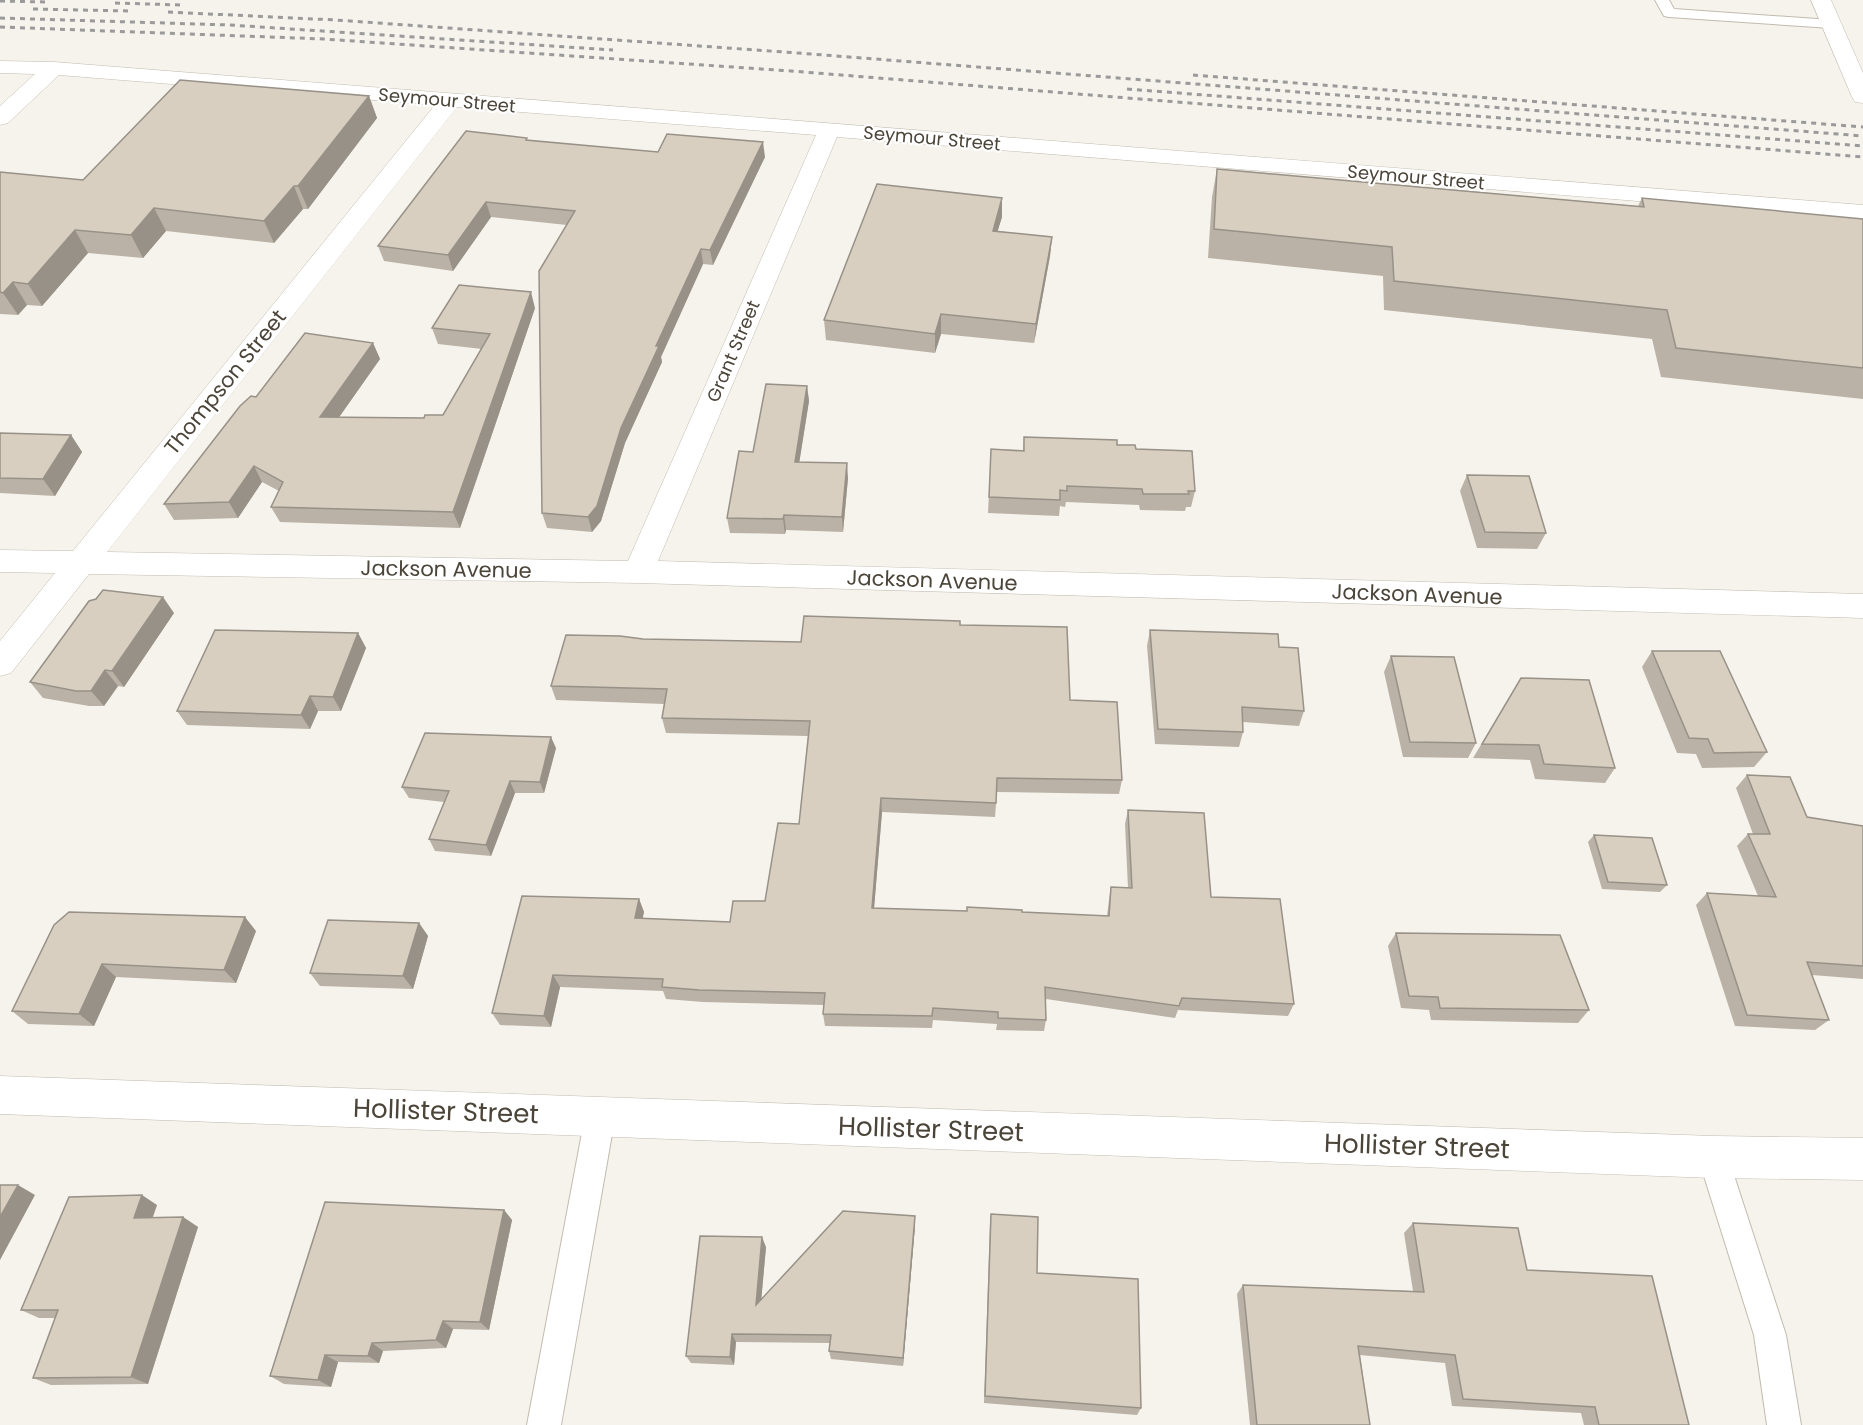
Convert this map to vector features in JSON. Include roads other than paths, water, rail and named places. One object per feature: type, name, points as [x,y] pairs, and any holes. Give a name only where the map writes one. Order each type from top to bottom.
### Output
[{"type":"street","points":[[1821,0],[1863,97]]},
{"type":"street","name":"Seymour Street","points":[[0,67],[54,68],[1863,212]]},
{"type":"street","points":[[0,118],[54,68]]},
{"type":"street","name":"Thompson Street","points":[[0,664],[450,100]]},
{"type":"street","name":"Grant Street","points":[[638,572],[829,130]]},
{"type":"street","name":"Jackson Avenue","points":[[0,561],[638,572],[1863,606]]},
{"type":"street","name":"Hollister Street","points":[[0,1095],[1713,1157],[1863,1159]]},
{"type":"lane","points":[[1662,0],[1669,13],[1704,9],[1751,18],[1788,16],[1832,24]]},
{"type":"lane","points":[[1743,5],[1751,18]]},
{"type":"lane","points":[[544,1425],[600,1117]]},
{"type":"lane","points":[[1713,1157],[1770,1335],[1784,1425]]},
{"type":"railway","points":[[0,1],[47,2]]},
{"type":"railway","points":[[115,3],[181,5]]},
{"type":"railway","points":[[33,9],[129,11]]},
{"type":"railway","points":[[168,12],[336,20],[798,53],[1863,136]]},
{"type":"railway","points":[[0,18],[230,25],[613,50]]},
{"type":"railway","points":[[0,27],[324,39],[791,71],[1863,157]]},
{"type":"railway","points":[[1193,75],[1863,127]]},
{"type":"railway","points":[[1127,89],[1863,146]]}]
